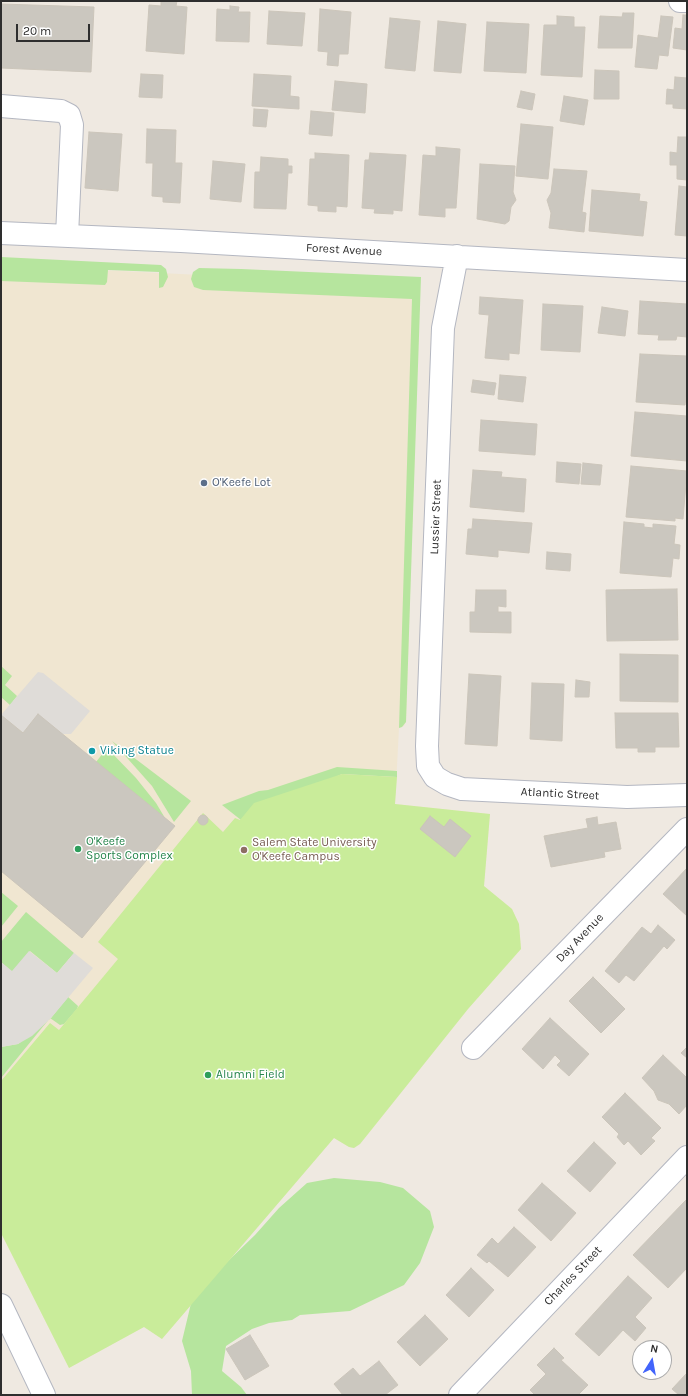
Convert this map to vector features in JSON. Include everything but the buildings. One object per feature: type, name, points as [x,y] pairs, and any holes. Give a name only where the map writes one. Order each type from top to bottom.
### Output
[{"type":"street","points":[[680,1],[687,1]]},
{"type":"street","points":[[1,106],[61,110],[69,115],[72,125],[67,236]]},
{"type":"street","name":"Forest Avenue","points":[[1,233],[457,256],[687,270]]},
{"type":"street","name":"Lussier Street","points":[[435,777],[428,766],[427,750],[443,328],[457,256]]},
{"type":"street","name":"Atlantic Street","points":[[435,777],[447,784],[462,789],[627,797],[687,795]]},
{"type":"street","name":"Day Avenue","points":[[473,1048],[687,828]]},
{"type":"street","name":"Charles Street","points":[[460,1395],[687,1157]]},
{"type":"street","points":[[1,1305],[44,1395]]},
{"type":"shaded area","name":"Salem State University O'Keefe Campus","points":[[1,265],[420,286],[406,722],[404,726],[399,728],[395,804],[490,814],[484,886],[512,909],[519,924],[521,949],[468,1009],[360,1144],[354,1148],[349,1147],[334,1138],[162,1339],[144,1327],[69,1368],[1,1233]]},
{"type":"shaded area","points":[[38,672],[43,673],[90,711],[71,734],[62,734],[38,715],[23,733],[1,715]]},
{"type":"shaded area","points":[[29,951],[57,973],[74,953],[93,968],[51,1018],[32,1036],[18,1044],[1,1047],[1,962],[12,971]]},
{"type":"green space","points":[[1,257],[161,265],[166,269],[168,277],[163,287],[159,288],[159,272],[108,270],[107,282],[105,285],[1,281]]},
{"type":"green space","points":[[199,268],[421,277],[406,722],[402,727],[399,728],[412,299],[203,290],[194,287],[191,279],[193,272]]},
{"type":"green space","points":[[1,666],[12,676],[5,685],[17,696],[10,705],[1,697]]},
{"type":"green space","points":[[112,741],[191,801],[174,822],[152,786]]},
{"type":"green space","points":[[107,748],[136,778],[156,803],[165,818],[96,762]]},
{"type":"green space","points":[[337,767],[397,771],[397,777],[342,774],[241,820],[222,805],[259,791],[268,790]]},
{"type":"green space","points":[[342,774],[397,777],[395,804],[490,814],[484,886],[512,909],[519,924],[521,949],[468,1009],[360,1144],[354,1148],[349,1147],[334,1138],[162,1339],[144,1327],[69,1368],[1,1233],[1,1081],[50,1023],[59,1030],[118,959],[98,942],[203,813],[223,832],[235,818],[240,820],[254,803]]},
{"type":"green space","points":[[1,892],[18,906],[1,927]]},
{"type":"green space","points":[[26,912],[74,953],[57,973],[30,951],[12,972],[1,962],[1,942]]},
{"type":"green space","points":[[68,997],[78,1006],[64,1024],[60,1025],[51,1018]]},
{"type":"green space","points":[[48,1020],[1,1078],[1,1047],[18,1044]]},
{"type":"green space","points":[[334,1178],[380,1182],[403,1188],[430,1211],[434,1227],[420,1263],[404,1285],[350,1311],[300,1315],[292,1320],[269,1323],[252,1329],[226,1346],[222,1371],[241,1387],[247,1395],[192,1395],[191,1371],[182,1341],[193,1295],[255,1235],[279,1208],[307,1183]]},
{"type":"place","name":"O'Keefe Lot","points":[[204,483]]},
{"type":"place","name":"Viking Statue","points":[[92,751]]},
{"type":"place","name":"O'Keefe Sports Complex","points":[[78,849]]},
{"type":"place","name":"Salem State University O'Keefe Campus","points":[[244,850]]},
{"type":"place","name":"Alumni Field","points":[[208,1075]]}]
